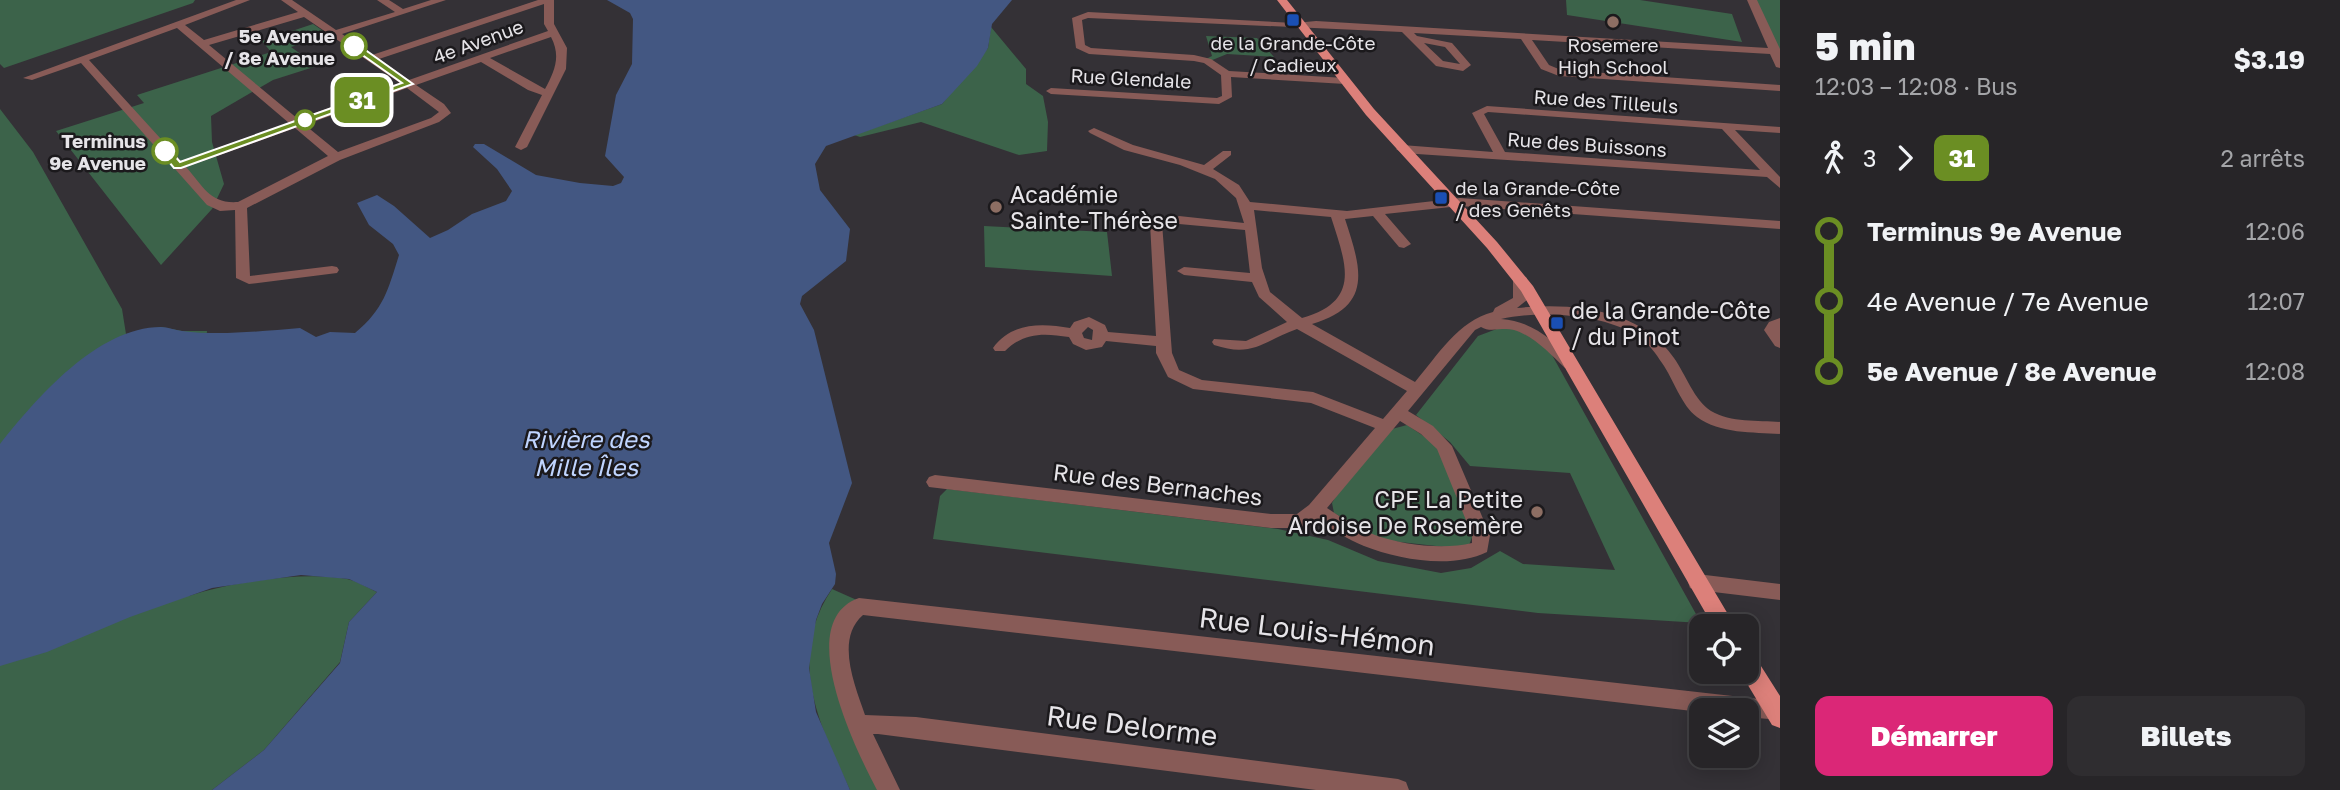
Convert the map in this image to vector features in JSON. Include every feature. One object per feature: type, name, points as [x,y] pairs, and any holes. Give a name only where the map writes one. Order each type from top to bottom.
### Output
[{"type":"main road","points":[[1282,0],[1402,149],[1520,278],[1543,312],[1717,614]]},
{"type":"main road","points":[[1759,683],[1778,714]]},
{"type":"street","points":[[28,78],[211,10],[224,1],[245,0]]},
{"type":"street","points":[[82,58],[211,202],[220,207],[241,206],[336,157],[435,120],[445,113],[440,106],[286,0]]},
{"type":"street","points":[[383,0],[402,12]]},
{"type":"street","points":[[336,33],[440,0]]},
{"type":"street","points":[[372,58],[548,0],[552,33],[562,48],[561,69],[521,147]]},
{"type":"street","points":[[1752,0],[1777,51],[1780,65]]},
{"type":"street","points":[[202,44],[306,13]]},
{"type":"street","points":[[1345,81],[1226,74],[1204,60],[1194,58],[1085,50],[1080,47],[1077,18],[1088,15],[1404,29],[1777,51]]},
{"type":"street","points":[[177,23],[336,157]]},
{"type":"street","points":[[1404,29],[1412,38],[1440,64],[1463,68],[1465,65],[1448,45],[1412,38]]},
{"type":"street","name":"4e Avenue","points":[[178,166],[552,33]]},
{"type":"street","points":[[1524,36],[1545,67],[1559,73],[1780,88]]},
{"type":"street","points":[[482,58],[532,88],[549,94]]},
{"type":"street","name":"Rue Glendale","points":[[1051,91],[1219,101],[1227,97],[1226,74]]},
{"type":"street","name":"Rue des Tilleuls","points":[[1502,155],[1478,113],[1487,109],[1780,130]]},
{"type":"street","points":[[1727,128],[1780,184]]},
{"type":"street","points":[[1094,131],[1125,148],[1206,170],[1235,188],[1247,205],[1258,278],[1268,299],[1359,359],[1416,389]]},
{"type":"street","name":"Rue des Buissons","points":[[1402,149],[1770,174]]},
{"type":"street","points":[[1206,170],[1227,153]]},
{"type":"street","points":[[1247,205],[1336,215],[1378,214],[1454,203],[1780,226]]},
{"type":"street","points":[[241,206],[243,278],[249,281],[332,270]]},
{"type":"street","points":[[1378,214],[1404,244]]},
{"type":"street","points":[[1219,342],[1245,346],[1290,326],[1315,320],[1339,306],[1351,288],[1349,254],[1336,215]]},
{"type":"street","points":[[1179,220],[1249,227]]},
{"type":"street","points":[[1156,223],[1163,342],[1169,368],[1185,381],[1210,387],[1313,398],[1385,426]]},
{"type":"street","points":[[1184,271],[1258,278]]},
{"type":"street","name":"Rue des Bernaches","points":[[935,482],[1282,522],[1305,519],[1459,338],[1475,322],[1519,301],[1520,278]]},
{"type":"street","name":"Rue des Bernaches","points":[[1495,314],[1543,312],[1601,316],[1631,324],[1657,346],[1695,406],[1703,414],[1724,423],[1780,428]]},
{"type":"street","points":[[1780,323],[1774,325],[1771,330],[1780,343]]},
{"type":"street","name":"Rue des Bernaches","points":[[1459,338],[1491,324],[1514,326],[1540,337],[1575,367]]},
{"type":"street","points":[[1000,348],[1026,330],[1075,333],[1078,341],[1086,345],[1097,344],[1102,336],[1163,342]]},
{"type":"street","points":[[1315,510],[1360,537],[1386,546],[1465,554],[1481,547],[1481,535],[1444,446],[1431,433],[1398,412]]},
{"type":"street","points":[[1697,582],[1780,592]]},
{"type":"street","name":"Rue Louis-Hémon","points":[[858,726],[845,686],[841,657],[842,622],[852,610],[865,606],[1778,714]]},
{"type":"street","name":"Rue Delorme","points":[[858,726],[889,724],[916,727],[1398,790]]},
{"type":"street","points":[[858,726],[889,790]]},
{"type":"green space","points":[[0,0],[195,0],[193,3],[4,68],[0,64]]},
{"type":"green space","points":[[1566,0],[1640,0],[1732,14],[1742,42],[1567,15]]},
{"type":"green space","points":[[1752,0],[1780,0],[1780,52]]},
{"type":"green space","points":[[313,24],[329,35],[291,47],[317,66],[273,80],[211,116],[212,142],[224,184],[212,209],[161,265],[56,131],[144,103],[137,95],[271,52],[262,41]]},
{"type":"green space","points":[[991,27],[1026,69],[1026,84],[1043,96],[1048,122],[1047,151],[1019,155],[921,122],[860,137],[854,135],[942,104],[988,48]]},
{"type":"green space","points":[[1206,36],[1257,38],[1274,57],[1227,54],[1210,61],[1206,59],[1212,56]]},
{"type":"green space","points":[[0,109],[33,152],[122,309],[126,334],[161,327],[182,331],[207,331],[189,596],[246,582],[310,576],[347,579],[377,592],[349,622],[340,662],[264,750],[212,790],[0,790]]},
{"type":"green space","points":[[984,226],[1107,232],[1112,276],[985,267]]},
{"type":"green space","points":[[1502,327],[1518,330],[1547,346],[1696,614],[1689,614],[1689,622],[1538,613],[933,539],[940,496],[947,489],[1278,529],[1328,540],[1378,561],[1441,573],[1471,568],[1500,551],[1523,564],[1615,570],[1570,473],[1470,466],[1450,442],[1416,415],[1478,336]]},
{"type":"green space","points":[[1407,425],[1437,445],[1473,535],[1469,545],[1454,548],[1382,540],[1334,513],[1332,503],[1336,496],[1392,429]]},
{"type":"green space","points":[[832,589],[859,601],[843,610],[836,622],[881,790],[850,790],[828,740],[812,691],[809,666],[811,640],[818,615]]},
{"type":"water","name":"Rivière des Mille Îles","points":[[607,0],[1012,0],[992,24],[988,48],[977,66],[942,104],[826,146],[815,164],[820,190],[850,229],[846,261],[802,296],[800,304],[814,330],[852,483],[829,543],[836,574],[835,584],[822,604],[816,620],[809,668],[816,712],[850,790],[212,790],[264,750],[340,663],[349,622],[377,592],[349,579],[301,575],[212,588],[130,617],[47,652],[0,666],[0,444],[31,407],[91,352],[137,330],[161,327],[226,333],[300,328],[316,337],[330,332],[355,333],[379,307],[399,255],[393,244],[369,225],[357,203],[377,195],[394,206],[430,238],[472,214],[506,201],[512,191],[497,169],[473,147],[475,144],[484,144],[536,175],[580,183],[613,186],[621,183],[624,177],[605,156],[616,95],[632,64],[633,19],[630,13]]},
{"type":"bus line","name":"31","points":[[165,151],[178,166],[409,84],[354,46]]},
{"type":"place","name":"de la Grande-Côte / Cadieux","points":[[1293,20]]},
{"type":"place","name":"Rosemere High School","points":[[1613,22]]},
{"type":"place","name":"5e Avenue / 8e Avenue","points":[[354,46]]},
{"type":"place","name":"Terminus 9e Avenue","points":[[165,151]]},
{"type":"place","name":"de la Grande-Côte / des Genêts","points":[[1441,198]]},
{"type":"place","name":"Académie Sainte-Thérèse","points":[[996,207]]},
{"type":"place","name":"de la Grande-Côte / du Pinot","points":[[1557,323]]},
{"type":"place","name":"CPE La Petite Ardoise De Rosemère","points":[[1537,512]]}]
